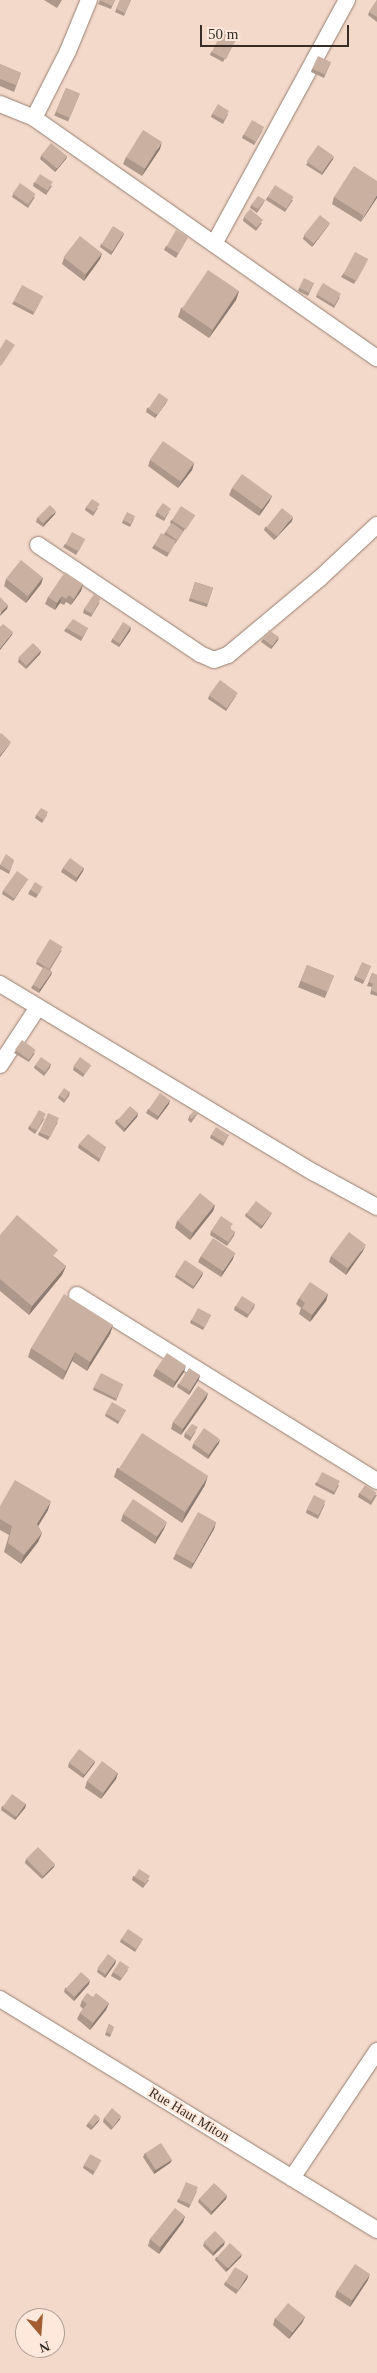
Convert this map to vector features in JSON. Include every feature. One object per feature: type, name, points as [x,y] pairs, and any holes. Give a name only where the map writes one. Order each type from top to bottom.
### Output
[{"type":"street","points":[[34,118],[68,51],[89,0]]},
{"type":"street","points":[[214,244],[347,0]]},
{"type":"street","points":[[0,104],[34,118],[377,358]]},
{"type":"street","points":[[38,545],[200,654],[214,660],[228,655],[319,579],[377,525]]},
{"type":"street","points":[[0,984],[315,1173],[377,1207]]},
{"type":"street","points":[[0,1065],[38,1007]]},
{"type":"street","points":[[77,1295],[377,1480]]},
{"type":"street","name":"Rue Haut Miton","points":[[0,1999],[377,2230]]},
{"type":"street","points":[[292,2178],[377,2051]]},
{"type":"building","points":[[99,0],[115,0],[112,6]]},
{"type":"building","points":[[120,0],[131,0],[125,13],[116,9]]},
{"type":"building","points":[[377,0],[377,17],[369,12]]},
{"type":"building","points":[[223,30],[237,37],[226,60],[212,52]]},
{"type":"building","points":[[318,56],[331,62],[325,75],[312,69]]},
{"type":"building","points":[[0,64],[21,73],[16,85],[0,79]]},
{"type":"building","points":[[66,88],[80,94],[70,118],[56,112]]},
{"type":"building","points":[[218,104],[229,111],[224,120],[212,114]]},
{"type":"building","points":[[252,120],[264,127],[256,142],[244,135]]},
{"type":"building","points":[[143,130],[162,142],[145,169],[126,157]]},
{"type":"building","points":[[51,143],[67,156],[57,169],[41,155]]},
{"type":"building","points":[[318,145],[334,156],[322,172],[307,161]]},
{"type":"building","points":[[354,166],[377,181],[377,195],[364,216],[334,197]]},
{"type":"building","points":[[40,174],[53,182],[47,190],[35,182]]},
{"type":"building","points":[[20,183],[36,194],[28,205],[13,194]]},
{"type":"building","points":[[275,185],[294,197],[286,209],[268,197]]},
{"type":"building","points":[[258,196],[265,200],[258,209],[251,205]]},
{"type":"building","points":[[250,209],[263,220],[257,228],[244,217]]},
{"type":"building","points":[[320,215],[330,223],[314,243],[304,235]]},
{"type":"building","points":[[113,226],[124,233],[112,252],[101,245]]},
{"type":"building","points":[[176,230],[188,237],[179,253],[166,246]]},
{"type":"building","points":[[80,236],[102,253],[85,275],[63,257]]},
{"type":"building","points":[[355,252],[368,259],[357,281],[343,274]]},
{"type":"building","points":[[208,270],[239,291],[212,330],[182,309]]},
{"type":"building","points":[[304,278],[314,283],[309,293],[299,288]]},
{"type":"building","points":[[323,283],[341,294],[334,305],[316,294]]},
{"type":"building","points":[[22,285],[43,296],[35,312],[14,301]]},
{"type":"building","points":[[6,339],[15,345],[1,366],[0,349]]},
{"type":"building","points":[[159,393],[168,399],[157,415],[148,409]]},
{"type":"building","points":[[163,441],[194,463],[181,482],[150,460]]},
{"type":"building","points":[[242,474],[272,496],[262,510],[232,488]]},
{"type":"building","points":[[92,499],[100,504],[94,512],[86,507]]},
{"type":"building","points":[[163,503],[171,509],[164,518],[156,512]]},
{"type":"building","points":[[50,505],[56,511],[43,523],[37,518]]},
{"type":"building","points":[[181,506],[195,515],[186,530],[172,520]]},
{"type":"building","points":[[282,508],[293,517],[277,536],[266,527]]},
{"type":"building","points":[[127,512],[135,516],[131,524],[123,520]]},
{"type":"building","points":[[172,523],[183,531],[177,540],[166,532]]},
{"type":"building","points":[[72,532],[85,539],[79,551],[65,544]]},
{"type":"building","points":[[161,533],[176,541],[169,553],[154,545]]},
{"type":"building","points":[[21,560],[43,578],[28,596],[6,579]]},
{"type":"building","points":[[65,572],[83,584],[74,599],[69,595],[66,599],[62,596],[57,603],[48,597]]},
{"type":"building","points":[[195,582],[213,588],[208,604],[190,598]]},
{"type":"building","points":[[94,594],[101,598],[92,614],[84,609]]},
{"type":"building","points":[[0,597],[8,605],[1,612],[0,612]]},
{"type":"building","points":[[73,619],[88,628],[82,637],[66,628]]},
{"type":"building","points":[[123,622],[131,627],[120,644],[112,639]]},
{"type":"building","points":[[3,624],[13,632],[0,648],[0,627]]},
{"type":"building","points":[[269,630],[279,637],[273,646],[263,639]]},
{"type":"building","points":[[33,643],[41,651],[26,666],[18,658]]},
{"type":"building","points":[[220,680],[238,693],[227,708],[209,695]]},
{"type":"building","points":[[0,734],[11,742],[0,755]]},
{"type":"building","points":[[41,808],[48,812],[44,820],[36,815]]},
{"type":"building","points":[[6,854],[14,860],[10,871],[0,865]]},
{"type":"building","points":[[70,858],[84,868],[77,878],[63,868]]},
{"type":"building","points":[[17,871],[28,879],[14,899],[3,890]]},
{"type":"building","points":[[35,882],[43,887],[38,894],[30,890]]},
{"type":"building","points":[[50,939],[63,947],[49,969],[36,961]]},
{"type":"building","points":[[362,962],[371,966],[365,981],[355,977]]},
{"type":"building","points":[[307,965],[334,976],[328,992],[301,981]]},
{"type":"building","points":[[44,967],[52,972],[40,989],[33,985]]},
{"type":"building","points":[[372,973],[377,975],[377,993],[371,990],[373,984],[369,982]]},
{"type":"building","points":[[22,1040],[36,1050],[29,1060],[15,1050]]},
{"type":"building","points":[[41,1057],[51,1064],[45,1072],[35,1065]]},
{"type":"building","points":[[80,1057],[91,1065],[85,1074],[74,1066]]},
{"type":"building","points":[[64,1088],[70,1092],[65,1099],[59,1095]]},
{"type":"building","points":[[160,1093],[170,1100],[158,1116],[149,1109]]},
{"type":"building","points":[[130,1106],[138,1113],[125,1128],[117,1121]]},
{"type":"building","points":[[39,1110],[46,1114],[36,1130],[30,1126]]},
{"type":"building","points":[[195,1110],[198,1113],[191,1119],[189,1116]]},
{"type":"building","points":[[48,1113],[59,1118],[50,1137],[39,1132]]},
{"type":"building","points":[[216,1127],[229,1135],[224,1143],[211,1135]]},
{"type":"building","points":[[88,1134],[106,1147],[100,1159],[79,1144]]},
{"type":"building","points":[[200,1193],[215,1205],[192,1233],[177,1221]]},
{"type":"building","points":[[256,1201],[272,1213],[262,1226],[246,1214]]},
{"type":"building","points":[[17,1215],[58,1250],[53,1256],[66,1266],[32,1306],[0,1279],[0,1235]]},
{"type":"building","points":[[221,1216],[233,1224],[229,1228],[235,1232],[228,1242],[211,1231]]},
{"type":"building","points":[[349,1232],[366,1245],[348,1269],[331,1256]]},
{"type":"building","points":[[213,1238],[235,1253],[223,1271],[201,1256]]},
{"type":"building","points":[[185,1260],[203,1272],[194,1286],[175,1274]]},
{"type":"building","points":[[310,1282],[328,1294],[312,1315],[302,1308],[305,1303],[299,1298]]},
{"type":"building","points":[[64,1294],[113,1325],[90,1362],[75,1352],[66,1371],[31,1348]]},
{"type":"building","points":[[242,1296],[255,1304],[248,1314],[236,1306]]},
{"type":"building","points":[[198,1308],[211,1315],[205,1327],[191,1320]]},
{"type":"building","points":[[167,1353],[186,1366],[175,1382],[156,1369]]},
{"type":"building","points":[[189,1368],[200,1375],[190,1391],[179,1384]]},
{"type":"building","points":[[101,1373],[123,1384],[116,1399],[94,1387]]},
{"type":"building","points":[[198,1386],[208,1393],[183,1429],[173,1422]]},
{"type":"building","points":[[112,1402],[126,1410],[119,1421],[106,1413]]},
{"type":"building","points":[[192,1424],[198,1427],[191,1437],[185,1433]]},
{"type":"building","points":[[204,1428],[220,1439],[209,1454],[193,1444]]},
{"type":"building","points":[[142,1433],[208,1476],[185,1512],[119,1469]]},
{"type":"building","points":[[322,1472],[340,1481],[334,1492],[317,1483]]},
{"type":"building","points":[[15,1480],[51,1501],[37,1524],[42,1533],[24,1555],[8,1543],[12,1526],[0,1519],[0,1506]]},
{"type":"building","points":[[365,1485],[377,1493],[371,1501],[359,1493]]},
{"type":"building","points":[[314,1495],[326,1501],[318,1515],[307,1509]]},
{"type":"building","points":[[133,1499],[167,1522],[157,1537],[123,1514]]},
{"type":"building","points":[[198,1512],[216,1522],[194,1563],[175,1553]]},
{"type":"building","points":[[79,1749],[95,1761],[85,1775],[69,1763]]},
{"type":"building","points":[[102,1761],[118,1773],[103,1793],[87,1781]]},
{"type":"building","points":[[12,1794],[26,1804],[16,1817],[3,1807]]},
{"type":"building","points":[[38,1847],[55,1864],[43,1876],[26,1859]]},
{"type":"building","points":[[139,1869],[150,1876],[145,1884],[134,1877]]},
{"type":"building","points":[[128,1929],[143,1939],[136,1949],[121,1939]]},
{"type":"building","points":[[108,1954],[116,1960],[105,1974],[97,1968]]},
{"type":"building","points":[[120,1961],[129,1967],[122,1978],[113,1972]]},
{"type":"building","points":[[81,1972],[90,1980],[75,1997],[66,1989]]},
{"type":"building","points":[[87,1993],[93,1997],[96,1993],[109,2003],[93,2023],[80,2013],[87,2004],[82,2000]]},
{"type":"building","points":[[109,2024],[114,2027],[111,2034],[106,2032]]},
{"type":"building","points":[[112,2108],[121,2116],[113,2127],[104,2118]]},
{"type":"building","points":[[95,2114],[100,2118],[93,2126],[88,2123]]},
{"type":"building","points":[[161,2143],[172,2160],[156,2170],[145,2153]]},
{"type":"building","points":[[90,2154],[101,2160],[95,2172],[84,2165]]},
{"type":"building","points":[[186,2182],[198,2187],[191,2205],[179,2199]]},
{"type":"building","points":[[214,2183],[227,2195],[212,2211],[199,2199]]},
{"type":"building","points":[[175,2208],[185,2216],[160,2247],[150,2239]]},
{"type":"building","points":[[215,2231],[225,2241],[214,2252],[204,2242]]},
{"type":"building","points":[[230,2243],[242,2254],[228,2269],[216,2258]]},
{"type":"building","points":[[355,2264],[370,2274],[352,2301],[337,2291]]},
{"type":"building","points":[[235,2267],[248,2275],[238,2290],[225,2282]]},
{"type":"building","points":[[288,2303],[305,2317],[293,2332],[275,2319]]}]
